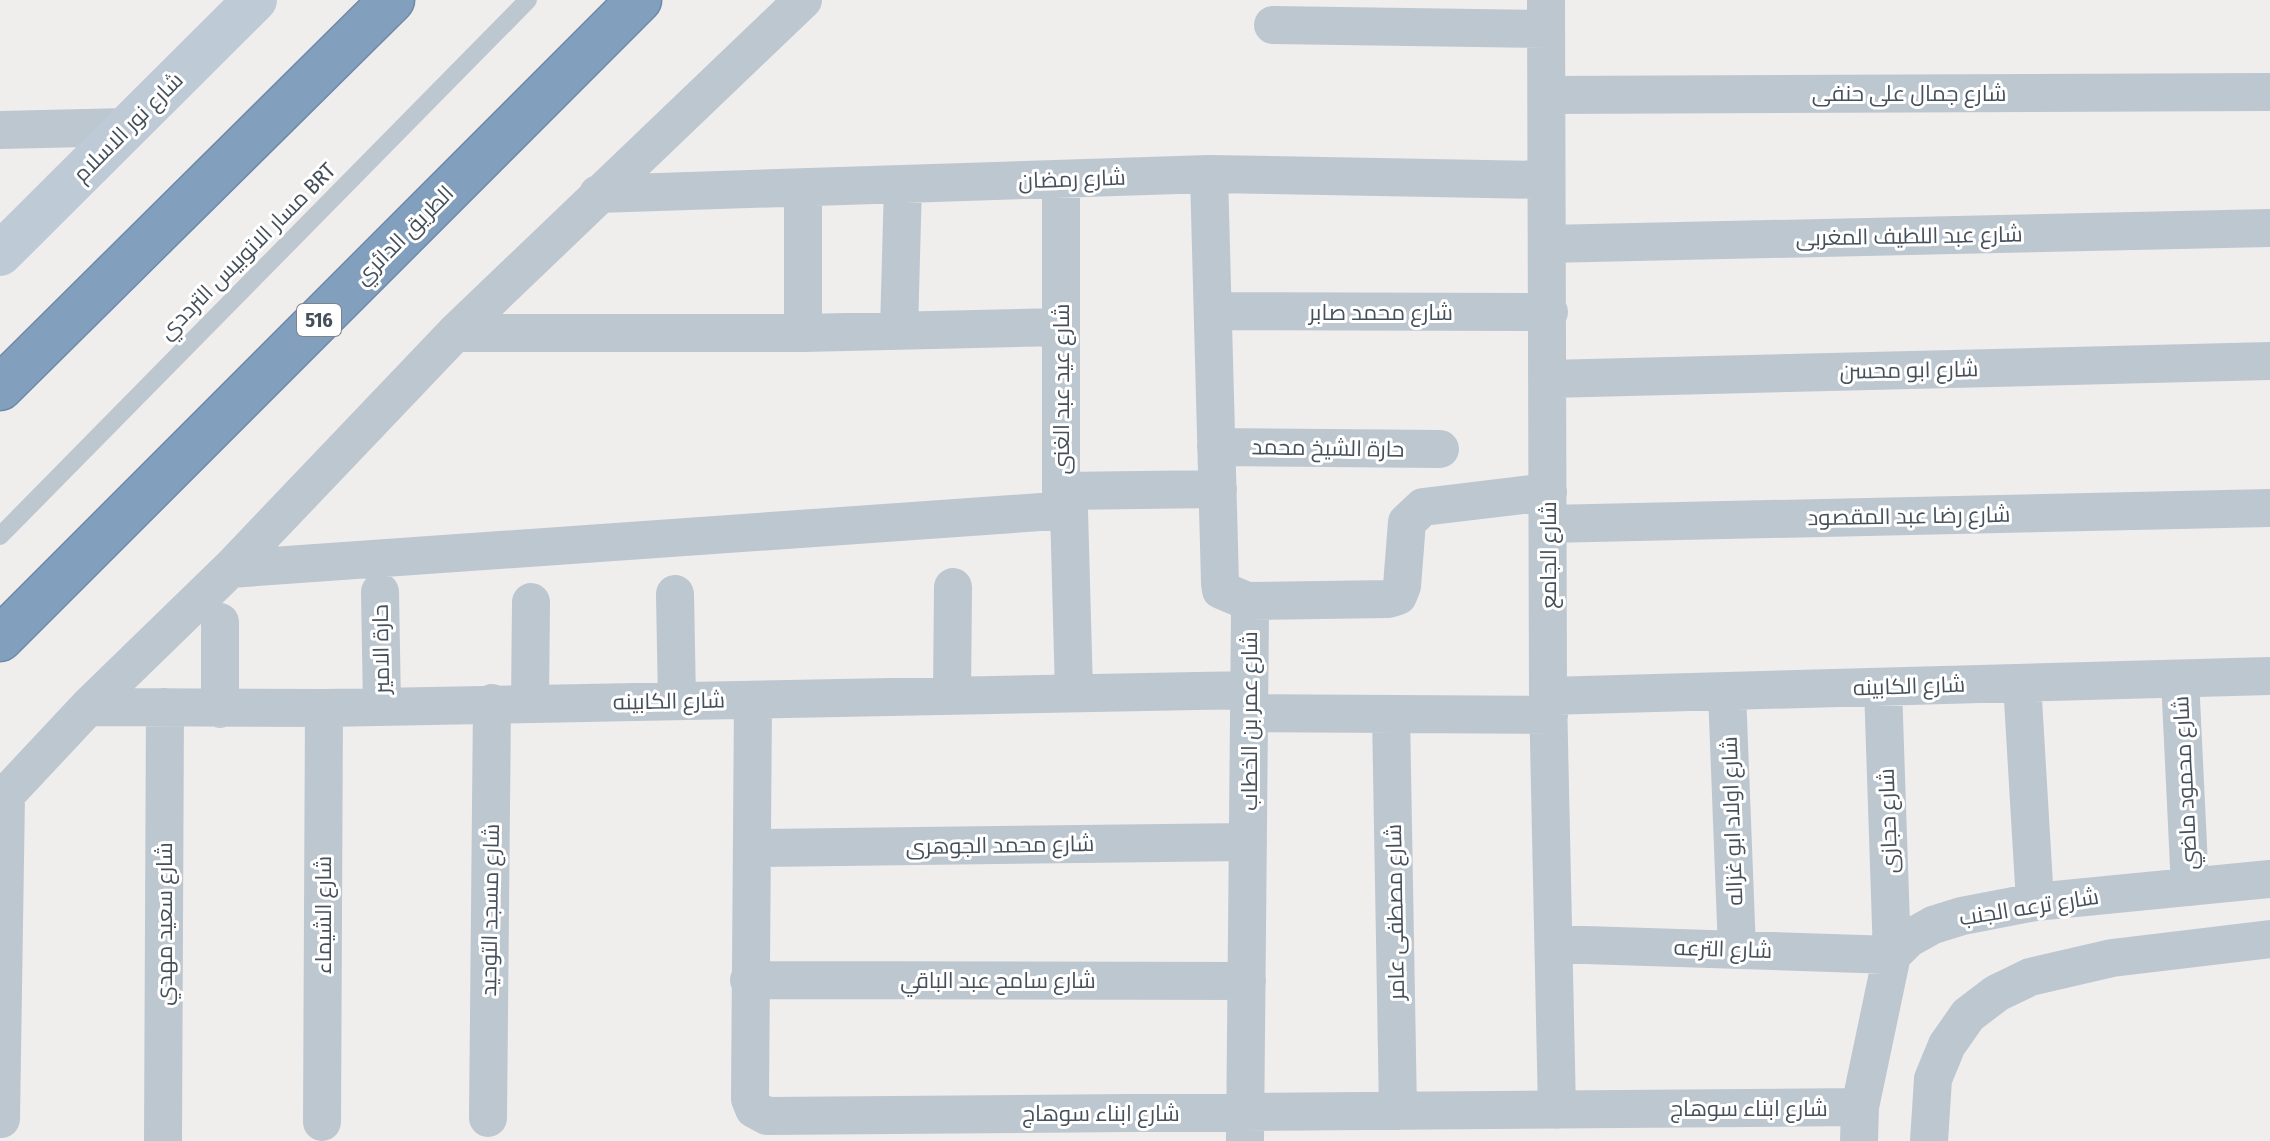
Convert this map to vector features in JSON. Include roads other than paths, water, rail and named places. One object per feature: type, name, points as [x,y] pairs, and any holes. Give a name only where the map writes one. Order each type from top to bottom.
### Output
[{"type":"highway","points":[[0,388],[392,0]]},
{"type":"highway","name":"الطريق الدائري","points":[[0,639],[639,0]]},
{"type":"street","name":"شارع نور الاسلام","points":[[0,254],[255,0]]},
{"type":"street","points":[[1,1119],[3,798],[88,707],[230,569],[455,333],[803,0]]},
{"type":"street","points":[[1273,25],[1546,14]]},
{"type":"street","name":"شارع الجامع","points":[[1546,14],[1549,706],[1557,1110]]},
{"type":"street","name":"شارع جمال على حنفى","points":[[1547,95],[2270,92]]},
{"type":"street","points":[[0,130],[127,127]]},
{"type":"street","name":"شارع رمضان","points":[[598,194],[1209,174],[1546,180]]},
{"type":"street","name":"شارع عمر بن الخطاب","points":[[1209,174],[1221,590],[1247,601],[1250,612],[1246,1126]]},
{"type":"street","name":"شارع عيد عبد الغنى","points":[[1061,179],[1065,500],[1074,692]]},
{"type":"street","points":[[899,330],[903,184]]},
{"type":"street","points":[[803,188],[803,333]]},
{"type":"street","name":"شارع عبد اللطيف المغربى","points":[[1547,244],[2270,228]]},
{"type":"street","name":"شارع محمد صابر","points":[[1213,311],[1549,312]]},
{"type":"street","points":[[455,333],[803,333],[1061,327]]},
{"type":"street","name":"شارع ابو محسن","points":[[1548,379],[2270,361]]},
{"type":"street","name":"حارة الشيخ محمد","points":[[1216,447],[1440,449]]},
{"type":"street","points":[[230,569],[1218,489]]},
{"type":"street","name":"شارع رضا عبد المقصود","points":[[1247,601],[1388,599],[1398,596],[1402,586],[1407,522],[1423,507],[2270,508]]},
{"type":"street","points":[[952,696],[953,587]]},
{"type":"street","name":"حارة الامير","points":[[380,592],[382,706]]},
{"type":"street","points":[[675,594],[677,701]]},
{"type":"street","points":[[530,703],[531,602]]},
{"type":"street","points":[[220,622],[220,709]]},
{"type":"street","name":"شارع الكابينه","points":[[88,707],[324,708],[1074,692],[1391,714],[1727,692],[2270,676]]},
{"type":"street","name":"شارع محمود ماضي","points":[[2180,679],[2190,887]]},
{"type":"street","points":[[2022,683],[2035,902]]},
{"type":"street","name":"شارع حجازى","points":[[1883,687],[1892,955]]},
{"type":"street","name":"شارع اولاد ابو غزاله","points":[[1727,692],[1737,950]]},
{"type":"street","name":"شارع ابناء سوهاج","points":[[753,700],[750,1099],[754,1109],[767,1116],[1246,1126],[1398,1111],[1557,1110],[1860,1124]]},
{"type":"street","name":"شارع مسجد التوحيد","points":[[488,1118],[492,703]]},
{"type":"street","name":"شارع سعيد مهدي","points":[[163,1141],[165,707]]},
{"type":"street","name":"شارع الشيماء","points":[[322,1122],[324,708]]},
{"type":"street","name":"شارع مصطفى عامر","points":[[1391,714],[1398,1111]]},
{"type":"street","name":"شارع محمد الجوهرى","points":[[752,848],[1248,842]]},
{"type":"street","name":"شارع ترعه الجنب","points":[[1892,955],[1908,939],[1933,925],[1962,916],[2035,902],[2270,879]]},
{"type":"street","points":[[1929,1141],[1933,1079],[1947,1045],[1968,1015],[1997,993],[2030,977],[2112,958],[2270,939]]},
{"type":"street","name":"شارع الترعه","points":[[1554,944],[1892,955]]},
{"type":"street","points":[[1860,1124],[1892,955]]},
{"type":"street","name":"شارع سامح عبد الباقي","points":[[749,980],[1247,981]]},
{"type":"lane","name":"مسار الاتوبيس الترددي BRT","points":[[0,536],[528,0]]}]
